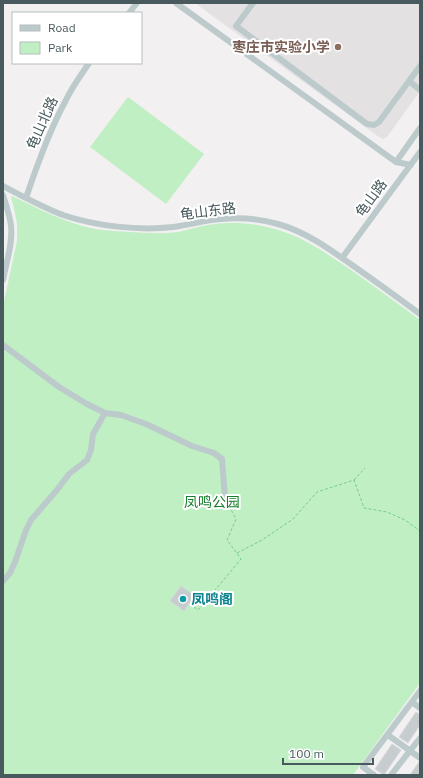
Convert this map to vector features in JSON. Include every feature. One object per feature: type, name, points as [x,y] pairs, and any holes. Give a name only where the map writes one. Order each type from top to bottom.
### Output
[{"type":"street","points":[[130,12],[137,3]]},
{"type":"street","points":[[176,3],[396,162],[411,165]]},
{"type":"street","points":[[253,3],[236,26],[367,124],[374,125],[379,122],[420,66]]},
{"type":"street","name":"龟山北路","points":[[26,198],[38,162],[53,126],[66,99],[88,64]]},
{"type":"street","points":[[409,81],[420,90]]},
{"type":"street","points":[[396,162],[420,128]]},
{"type":"street","name":"龟山路","points":[[342,258],[420,152]]},
{"type":"street","name":"龟山东路","points":[[3,186],[63,215],[115,226],[134,228],[173,227],[221,219],[248,219],[277,224],[296,230],[312,238],[385,287],[420,314]]},
{"type":"street","points":[[3,195],[11,227],[11,243],[3,280]]},
{"type":"street","points":[[3,345],[59,387],[104,413],[120,414],[146,424],[192,446],[214,453],[222,459],[225,498]]},
{"type":"street","points":[[3,581],[10,573],[31,520],[69,474],[87,460],[91,450],[93,434],[104,413]]},
{"type":"street","points":[[374,775],[364,767],[420,691]]},
{"type":"street","points":[[412,702],[420,708]]},
{"type":"street","points":[[388,735],[420,758]]},
{"type":"street","points":[[391,775],[420,738]]},
{"type":"path","points":[[237,553],[262,540],[293,519],[317,492],[354,480],[365,468]]},
{"type":"path","points":[[354,480],[364,508],[387,512],[405,520],[420,531]]},
{"type":"path","points":[[190,604],[198,610],[241,559],[227,540],[236,519],[225,498]]},
{"type":"shaded area","name":"枣庄市实验小学","points":[[195,3],[420,3],[420,91],[387,137],[383,139]]},
{"type":"green space","points":[[128,97],[204,154],[166,204],[90,147]]},
{"type":"green space","name":"凤鸣公园","points":[[12,196],[68,221],[89,228],[103,230],[166,233],[224,223],[247,224],[275,229],[299,238],[319,249],[360,276],[420,320],[420,683],[353,775],[3,775],[3,306],[17,241],[17,224]]},
{"type":"building","name":"凤鸣阁","points":[[181,586],[195,596],[184,611],[170,601]]},
{"type":"building","points":[[416,712],[420,715],[420,725],[408,743],[399,737]]},
{"type":"building","points":[[392,744],[401,750],[384,775],[375,769]]},
{"type":"building","points":[[419,762],[420,775],[410,775]]},
{"type":"place","name":"枣庄市实验小学","points":[[338,47]]},
{"type":"place","name":"凤鸣阁","points":[[183,599]]}]
